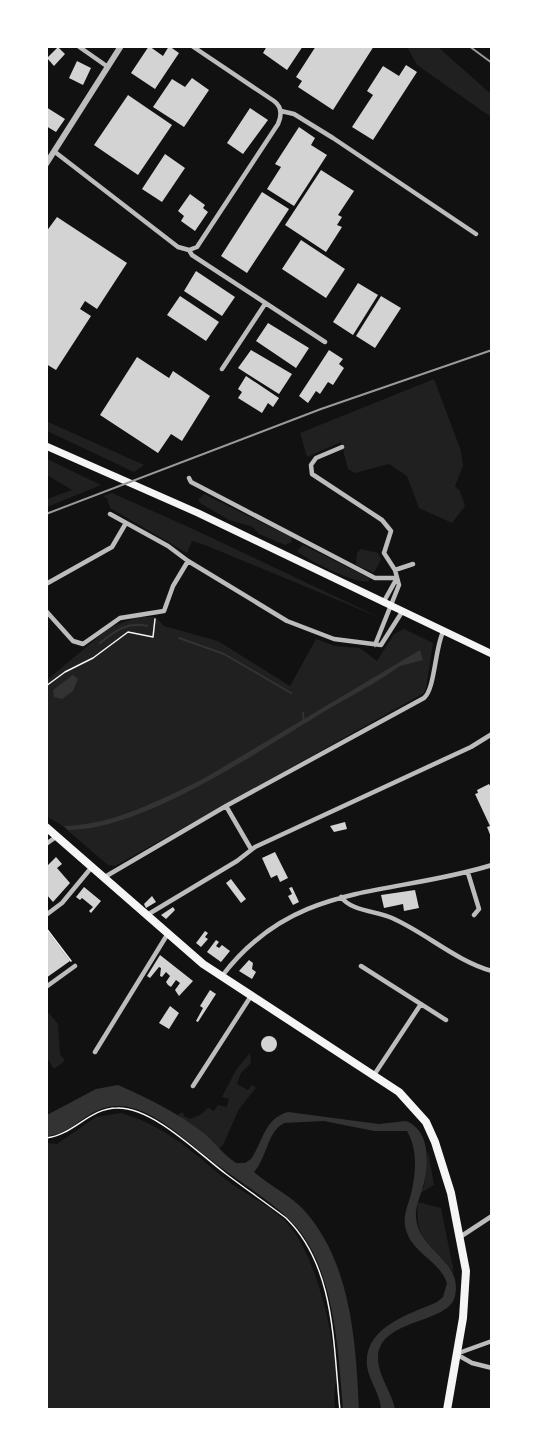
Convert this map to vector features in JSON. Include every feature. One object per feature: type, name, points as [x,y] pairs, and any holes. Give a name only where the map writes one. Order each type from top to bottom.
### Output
[{"type":"main road","points":[[46,446],[198,513],[492,654]]},
{"type":"main road","points":[[46,827],[167,934],[221,976],[399,1092],[426,1122],[435,1142],[451,1193],[466,1285],[447,1410]]},
{"type":"street","points":[[78,46],[108,67]]},
{"type":"street","points":[[46,164],[121,46]]},
{"type":"street","points":[[192,46],[274,100],[281,111],[294,114],[333,138],[476,234]]},
{"type":"street","points":[[189,250],[200,244],[278,124],[281,111]]},
{"type":"street","points":[[55,152],[178,247],[189,250],[192,255],[325,342]]},
{"type":"street","points":[[222,369],[265,304]]},
{"type":"street","points":[[342,447],[316,458],[311,465],[312,474],[388,524],[392,531],[384,553],[395,570],[399,585],[375,645]]},
{"type":"street","points":[[189,478],[191,482],[375,578],[397,578]]},
{"type":"street","points":[[110,514],[168,546],[188,561],[287,621],[334,639],[375,645],[383,643],[402,612]]},
{"type":"street","points":[[46,584],[112,547],[126,523]]},
{"type":"street","points":[[46,611],[73,641],[79,644],[88,642],[120,618],[164,611],[173,586],[188,561]]},
{"type":"street","points":[[395,570],[413,564]]},
{"type":"street","points":[[383,603],[397,578]]},
{"type":"street","points":[[103,878],[226,806],[428,695],[437,645],[443,632]]},
{"type":"street","points":[[146,916],[237,861],[251,849],[471,747],[492,734]]},
{"type":"street","points":[[226,806],[251,849]]},
{"type":"street","points":[[46,844],[56,837]]},
{"type":"street","points":[[221,976],[240,953],[271,927],[298,912],[341,897],[468,873],[492,865]]},
{"type":"street","points":[[46,915],[62,903],[92,868]]},
{"type":"street","points":[[468,873],[479,909],[474,915]]},
{"type":"street","points":[[341,897],[350,905],[400,922],[473,964],[492,971]]},
{"type":"street","points":[[95,1052],[167,934]]},
{"type":"street","points":[[46,987],[75,966]]},
{"type":"street","points":[[361,966],[446,1020]]},
{"type":"street","points":[[193,1086],[251,996]]},
{"type":"street","points":[[374,1075],[421,1004]]},
{"type":"street","points":[[459,1237],[492,1216]]},
{"type":"street","points":[[456,1354],[492,1341]]},
{"type":"street","points":[[456,1354],[472,1363],[492,1368]]},
{"type":"path","points":[[46,686],[65,672],[93,658],[128,632],[153,638],[155,614]]},
{"type":"path","points":[[46,928],[75,966]]},
{"type":"path","points":[[46,1138],[63,1135],[98,1112],[117,1108],[131,1110],[170,1130],[286,1218],[299,1234],[314,1261],[327,1300],[337,1358],[340,1410]]},
{"type":"shaded area","points":[[407,47],[438,47],[491,94],[491,117],[417,65]]},
{"type":"shaded area","points":[[434,379],[461,451],[463,466],[455,486],[460,491],[465,506],[452,523],[419,508],[407,476],[389,464],[355,473],[348,469],[341,442],[307,457],[300,433]]},
{"type":"shaded area","points":[[46,421],[144,465],[134,472],[47,431]]},
{"type":"shaded area","points":[[46,459],[101,485],[47,507],[47,499],[72,490],[47,475]]},
{"type":"shaded area","points":[[112,493],[381,618],[205,545],[192,541],[187,553],[110,508],[107,498],[103,496]]},
{"type":"shaded area","points":[[204,494],[291,537],[292,542],[285,545],[259,534],[253,527],[229,520],[200,503],[198,500]]},
{"type":"shaded area","points":[[303,545],[369,578],[369,581],[355,580],[310,560],[297,551]]},
{"type":"shaded area","points":[[361,549],[378,553],[381,559],[374,573],[356,565],[357,553]]},
{"type":"shaded area","points":[[139,617],[156,617],[164,626],[218,641],[290,686],[316,639],[335,646],[360,648],[377,661],[394,634],[404,629],[433,643],[426,688],[424,693],[115,866],[108,865],[60,824],[47,817],[47,680],[110,627]]},
{"type":"shaded area","points":[[420,650],[423,660],[400,666],[230,769],[163,804],[129,818],[97,827],[68,830],[64,826],[100,821],[136,810],[203,779]]},
{"type":"shaded area","points":[[73,675],[78,679],[73,691],[62,699],[54,697],[53,690]]},
{"type":"shaded area","points":[[49,1013],[58,1024],[60,1054],[65,1061],[54,1069],[47,1058],[47,1015]]},
{"type":"shaded area","points":[[250,1053],[251,1063],[241,1073],[237,1084],[248,1090],[252,1085],[256,1088],[239,1109],[223,1145],[218,1149],[203,1133],[177,1115],[183,1112],[184,1116],[190,1119],[200,1115],[208,1108],[214,1111],[218,1105],[227,1107],[229,1099],[222,1097],[236,1070]]},
{"type":"shaded area","points":[[118,1085],[184,1119],[205,1134],[236,1163],[245,1163],[251,1159],[269,1125],[280,1115],[288,1112],[379,1124],[406,1121],[420,1132],[424,1140],[427,1159],[416,1218],[424,1239],[453,1273],[456,1284],[455,1296],[450,1305],[441,1312],[401,1328],[389,1335],[381,1345],[379,1364],[395,1409],[381,1409],[368,1371],[368,1353],[372,1341],[390,1324],[437,1302],[443,1297],[447,1283],[438,1268],[414,1245],[406,1230],[405,1216],[415,1170],[413,1146],[407,1131],[374,1131],[324,1121],[284,1123],[274,1132],[254,1172],[302,1208],[318,1229],[331,1252],[341,1277],[353,1330],[359,1410],[343,1409],[336,1335],[325,1284],[317,1260],[305,1238],[290,1220],[177,1133],[155,1118],[132,1108],[120,1106],[99,1110],[66,1130],[47,1136],[47,1115],[96,1089]]},
{"type":"shaded area","points":[[121,1113],[150,1124],[176,1140],[232,1184],[273,1211],[297,1236],[314,1273],[327,1316],[336,1374],[335,1409],[47,1409],[47,1143],[57,1144],[96,1117]]},
{"type":"shaded area","points":[[428,1150],[434,1185],[420,1193],[424,1187]]},
{"type":"shaded area","points":[[418,1202],[441,1208],[454,1273],[422,1235],[417,1216]]},
{"type":"building","points":[[149,46],[163,56],[169,46],[179,53],[155,89],[131,73]]},
{"type":"building","points":[[267,46],[303,46],[287,70],[263,53]]},
{"type":"building","points":[[316,46],[374,46],[333,110],[298,87],[302,81],[296,77]]},
{"type":"building","points":[[58,47],[65,54],[54,66],[47,58]]},
{"type":"building","points":[[77,61],[91,68],[83,85],[69,78]]},
{"type":"building","points":[[406,65],[417,72],[373,140],[352,127],[373,95],[367,91],[383,66],[399,76]]},
{"type":"building","points":[[192,78],[209,90],[184,127],[153,107],[172,79],[185,87]]},
{"type":"building","points":[[128,95],[172,125],[138,175],[94,145]]},
{"type":"building","points":[[46,107],[65,119],[56,132],[46,126]]},
{"type":"building","points":[[250,108],[268,120],[243,154],[227,143]]},
{"type":"building","points":[[299,127],[315,138],[311,145],[327,155],[294,206],[267,189],[281,167],[275,164]]},
{"type":"building","points":[[165,154],[185,168],[162,202],[142,189]]},
{"type":"building","points":[[321,170],[354,191],[338,215],[342,217],[337,225],[342,227],[326,252],[285,225]]},
{"type":"building","points":[[262,192],[289,209],[247,273],[221,256]]},
{"type":"building","points":[[190,194],[205,205],[203,208],[208,212],[195,231],[181,221],[184,216],[178,211]]},
{"type":"building","points":[[57,217],[127,263],[97,309],[85,301],[80,309],[91,316],[56,370],[46,364],[46,232]]},
{"type":"building","points":[[301,240],[345,269],[326,298],[282,269]]},
{"type":"building","points":[[196,271],[235,297],[222,316],[184,291]]},
{"type":"building","points":[[358,283],[378,295],[353,335],[333,322]]},
{"type":"building","points":[[180,296],[219,322],[206,341],[167,315]]},
{"type":"building","points":[[381,296],[401,308],[375,348],[356,336]]},
{"type":"building","points":[[268,323],[309,348],[296,368],[256,341]]},
{"type":"building","points":[[251,350],[292,374],[279,394],[238,368]]},
{"type":"building","points":[[329,350],[343,359],[339,364],[344,368],[333,385],[328,382],[320,394],[316,391],[308,403],[299,396]]},
{"type":"building","points":[[137,357],[169,378],[173,371],[210,396],[182,441],[171,434],[158,453],[100,415]]},
{"type":"building","points":[[246,376],[279,398],[273,407],[268,403],[262,413],[238,398],[242,392],[238,389]]},
{"type":"building","points":[[489,784],[492,789],[491,837],[487,827],[490,826],[475,794],[478,793],[477,790]]},
{"type":"building","points":[[345,822],[347,829],[334,832],[330,826]]},
{"type":"building","points":[[275,852],[288,878],[280,882],[277,875],[271,878],[262,858]]},
{"type":"building","points":[[56,857],[62,864],[57,868],[70,883],[53,902],[46,894],[46,867]]},
{"type":"building","points":[[231,879],[246,899],[241,903],[226,883]]},
{"type":"building","points":[[84,887],[101,901],[91,913],[89,911],[93,907],[82,898],[80,900],[76,897]]},
{"type":"building","points":[[292,887],[299,902],[293,905],[288,896],[292,894],[289,888]]},
{"type":"building","points":[[415,890],[419,908],[404,911],[403,904],[384,908],[381,895]]},
{"type":"building","points":[[152,896],[156,902],[146,908],[144,904]]},
{"type":"building","points":[[173,907],[175,910],[166,919],[161,915]]},
{"type":"building","points":[[46,929],[70,961],[46,978]]},
{"type":"building","points":[[205,931],[208,933],[205,937],[208,939],[201,947],[196,943]]},
{"type":"building","points":[[216,940],[219,942],[216,946],[219,948],[222,945],[230,951],[221,962],[207,952]]},
{"type":"building","points":[[160,955],[193,981],[179,996],[175,990],[180,983],[176,980],[171,987],[168,985],[166,982],[170,976],[166,972],[162,977],[160,976],[161,968],[159,967],[150,978],[147,976]]},
{"type":"building","points":[[249,960],[253,963],[252,969],[256,972],[252,979],[239,971]]},
{"type":"building","points":[[210,990],[216,994],[198,1022],[196,1021],[203,1008],[200,1006]]},
{"type":"building","points":[[170,1006],[179,1013],[169,1029],[159,1023]]},
{"type":"building","points":[[269,1036],[277,1044],[269,1052],[261,1044]]},
{"type":"waterway","points":[[100,643],[116,631],[128,626],[147,626]]},
{"type":"waterway","points":[[179,638],[224,654],[291,693]]},
{"type":"waterway","points":[[303,713],[304,722]]},
{"type":"railway","points":[[469,46],[492,63]]},
{"type":"railway","points":[[46,514],[321,409],[492,350]]}]
